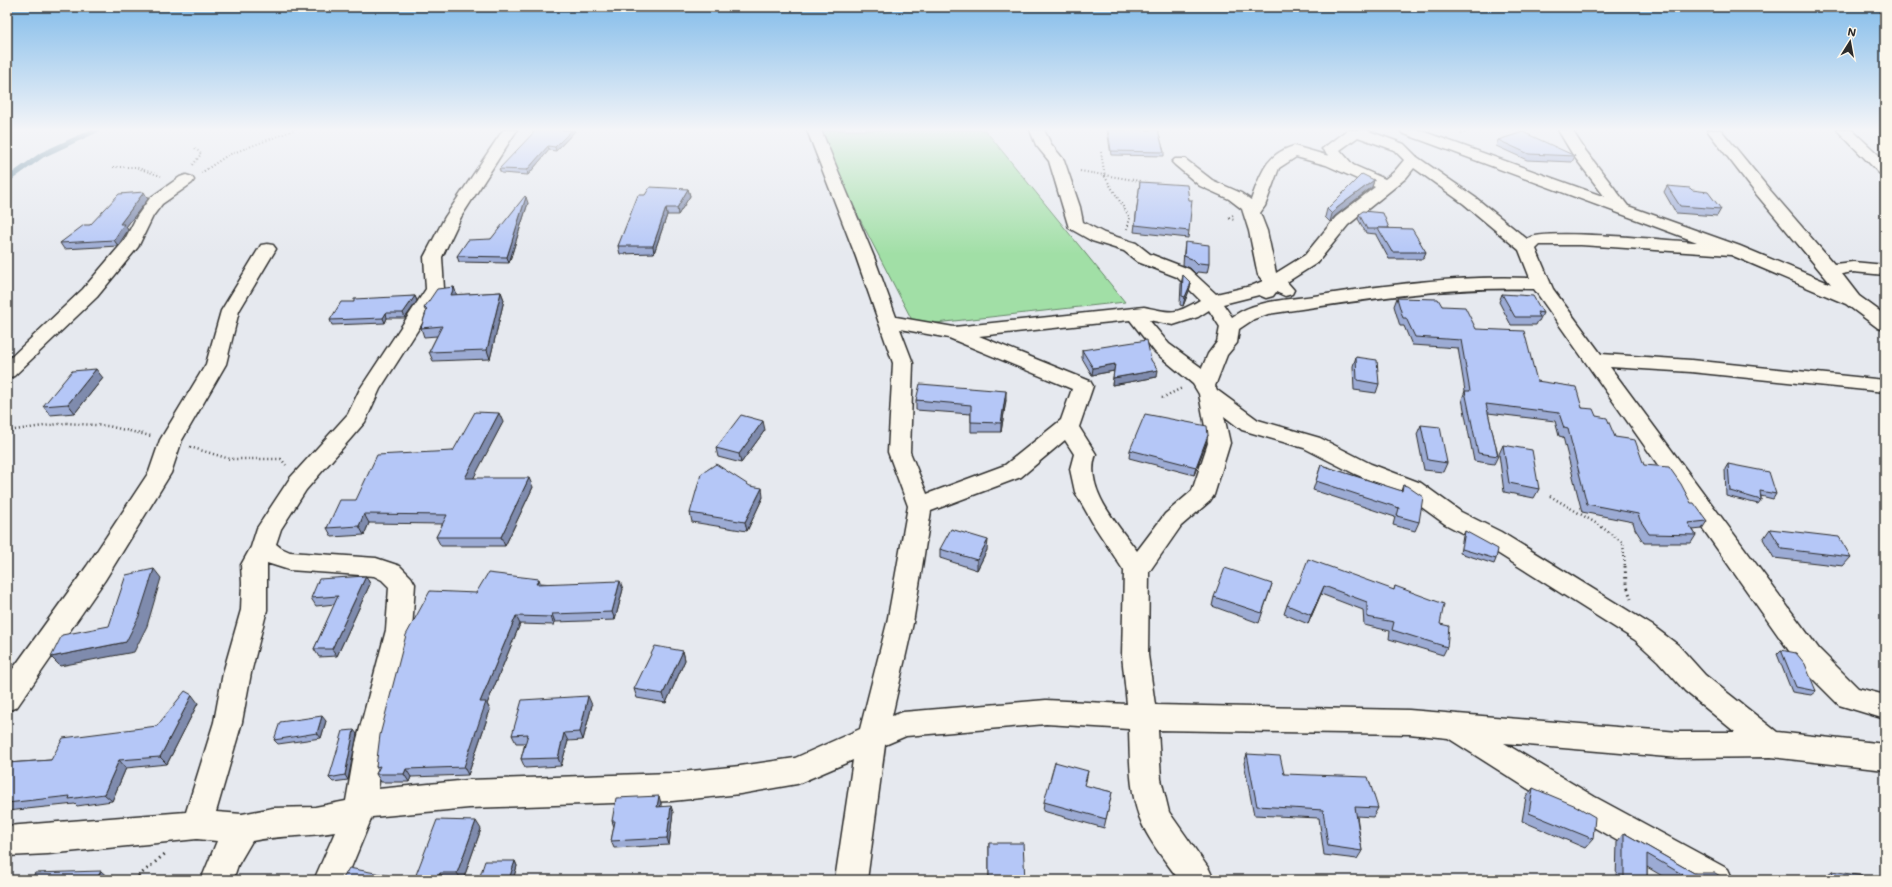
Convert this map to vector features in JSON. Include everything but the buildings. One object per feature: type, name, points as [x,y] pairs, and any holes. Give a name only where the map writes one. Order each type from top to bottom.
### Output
[{"type":"street","points":[[197,825],[228,722],[237,673],[254,610],[255,583],[253,565],[263,546],[269,528],[298,484],[357,417],[370,389],[435,289],[433,257],[453,217],[481,171]]},
{"type":"street","points":[[831,171],[865,257],[903,363],[899,452],[920,506],[900,623],[869,753],[851,880]]},
{"type":"street","points":[[1060,171],[1072,207],[1075,224],[1098,237],[1130,247],[1144,258],[1183,273],[1212,301],[1238,313],[1369,293],[1490,282],[1542,284]]},
{"type":"street","points":[[1192,171],[1206,183],[1235,196],[1250,207],[1258,231],[1268,275],[1269,289]]},
{"type":"street","points":[[1251,213],[1257,206],[1270,171]]},
{"type":"street","points":[[1353,171],[1384,185]]},
{"type":"street","points":[[1269,289],[1311,259],[1342,221],[1384,185],[1400,174],[1400,171]]},
{"type":"street","points":[[1437,171],[1470,201],[1527,248],[1544,290],[1809,657],[1849,697],[1885,707]]},
{"type":"street","points":[[1520,171],[1621,207],[1734,250],[1853,300],[1885,324]]},
{"type":"street","points":[[1593,171],[1621,207]]},
{"type":"street","points":[[1747,171],[1816,253],[1853,300]]},
{"type":"street","points":[[7,372],[90,293],[132,243],[146,216],[156,201],[181,183]]},
{"type":"street","points":[[1527,248],[1536,240],[1581,240],[1734,250]]},
{"type":"street","points":[[7,699],[96,573],[160,473],[171,440],[216,364],[230,311],[266,249]]},
{"type":"street","points":[[1816,253],[1832,262],[1854,267],[1885,270]]},
{"type":"street","points":[[1829,270],[1854,267]]},
{"type":"street","points":[[1207,390],[1209,374],[1218,354],[1227,343],[1238,313],[1258,290],[1269,289],[1318,301]]},
{"type":"street","points":[[954,333],[1072,322],[1144,313],[1173,319],[1190,313],[1212,301]]},
{"type":"street","points":[[1135,314],[1156,342],[1203,382],[1207,390],[1219,443],[1202,495],[1173,520],[1137,570],[1135,655],[1143,716],[1146,779],[1155,818],[1198,880]]},
{"type":"street","points":[[888,321],[954,333],[1083,386],[1071,423],[1013,471],[920,506]]},
{"type":"street","points":[[1594,360],[1691,366],[1885,386]]},
{"type":"street","points":[[1207,390],[1250,425],[1312,443],[1362,469],[1413,488],[1453,518],[1492,538],[1644,633],[1668,653],[1695,683],[1771,744]]},
{"type":"street","points":[[1066,426],[1085,454],[1081,470],[1084,485],[1095,506],[1137,570]]},
{"type":"street","points":[[263,546],[272,555],[289,561],[376,567],[391,573],[402,584],[400,630],[370,742],[359,810],[330,880]]},
{"type":"street","points":[[7,841],[48,839],[197,825],[242,829],[273,822],[314,821],[359,810],[374,803],[469,794],[672,787],[740,780],[797,771],[903,724],[1046,712],[1143,716],[1409,722],[1679,746],[1771,744],[1885,757]]},
{"type":"street","points":[[1453,726],[1520,769],[1610,822],[1717,880]]},
{"type":"street","points":[[217,880],[225,858],[242,829]]},
{"type":"path","points":[[150,171],[172,181],[181,183],[200,171]]},
{"type":"path","points":[[181,183],[188,171]]},
{"type":"path","points":[[1087,171],[1140,181]]},
{"type":"path","points":[[1105,174],[1130,218],[1127,233],[1130,247]]},
{"type":"path","points":[[7,431],[66,423],[108,426],[171,440],[230,459],[281,459],[298,484]]},
{"type":"path","points":[[1550,496],[1598,525],[1622,543],[1626,583],[1633,604]]},
{"type":"green space","points":[[835,171],[1019,171],[1125,302],[927,324],[912,320]]},
{"type":"waterway","points":[[7,180],[19,171]]}]
